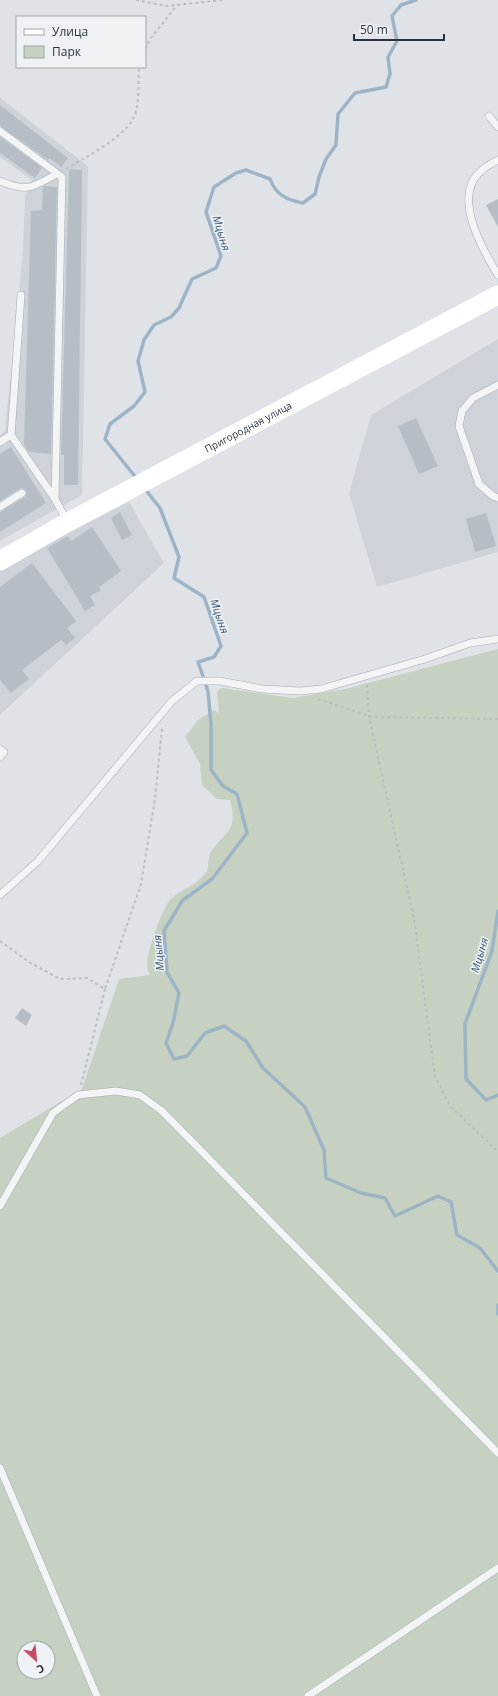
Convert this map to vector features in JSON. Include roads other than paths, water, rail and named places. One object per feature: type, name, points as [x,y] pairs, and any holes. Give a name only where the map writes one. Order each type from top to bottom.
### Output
[{"type":"street","name":"Пригородная улица","points":[[0,561],[68,522],[498,295]]},
{"type":"lane","points":[[489,116],[498,127]]},
{"type":"lane","points":[[0,131],[62,177],[55,499]]},
{"type":"lane","points":[[498,160],[481,170],[472,182],[468,201],[473,225],[498,275]]},
{"type":"lane","points":[[0,182],[16,188],[24,189],[57,174]]},
{"type":"lane","points":[[21,295],[11,435],[55,499],[68,522]]},
{"type":"lane","points":[[498,385],[473,398],[462,410],[459,426],[479,484],[493,496],[498,498]]},
{"type":"lane","points":[[0,442],[11,435]]},
{"type":"lane","points":[[0,507],[22,493]]},
{"type":"lane","points":[[0,895],[38,861],[172,701],[197,681],[220,681],[262,689],[300,691],[321,689],[470,643],[498,639]]},
{"type":"lane","points":[[0,749],[4,752],[0,757]]},
{"type":"lane","points":[[0,1206],[54,1113],[78,1095],[116,1091],[140,1095],[162,1111],[498,1454]]},
{"type":"lane","points":[[0,1468],[97,1696]]},
{"type":"lane","points":[[308,1696],[498,1568]]},
{"type":"waterway","name":"Мцыня","points":[[137,479],[105,439],[110,424],[134,406],[145,392],[138,361],[144,340],[154,325],[171,317],[179,308],[192,279],[216,268],[221,256],[206,212],[214,187],[236,173],[246,170],[270,179],[272,185],[279,193],[292,200],[303,203],[315,194],[319,177],[326,159],[336,145],[338,114],[355,93],[386,87],[390,74],[388,57],[397,41],[392,16],[401,5],[416,0]]},
{"type":"waterway","name":"Мцыня","points":[[145,489],[160,508],[179,557],[174,578],[204,597],[221,646],[214,657],[198,662],[208,691],[211,724],[211,770],[223,786],[237,794],[247,833],[212,879],[182,901],[164,931],[167,972],[179,993],[173,1023],[166,1043],[174,1059],[187,1056],[205,1033],[224,1026],[246,1041],[263,1068],[305,1107],[324,1150],[326,1178],[361,1193],[385,1198],[395,1216],[438,1196],[451,1202],[457,1235],[480,1248],[498,1271]]},
{"type":"waterway","name":"Мцыня","points":[[498,911],[492,951],[465,1024],[466,1079],[486,1100],[498,1095]]},
{"type":"waterway","name":"Мцыня","points":[[498,1305],[498,1314]]}]
